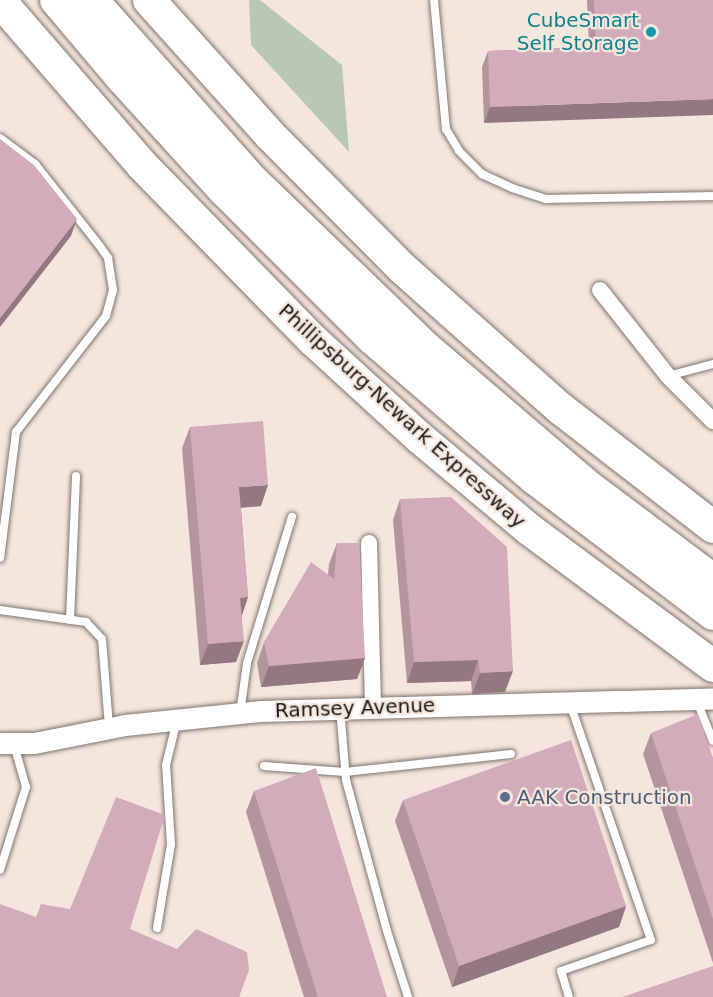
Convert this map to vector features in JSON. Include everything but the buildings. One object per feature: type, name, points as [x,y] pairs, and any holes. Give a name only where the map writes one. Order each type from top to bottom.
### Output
[{"type":"highway","name":"Phillipsburg-Newark Expressway","points":[[56,0],[81,31],[252,220],[372,338],[480,433],[581,515],[713,615]]},
{"type":"highway","points":[[92,0],[252,180],[426,348],[581,480],[713,580]]},
{"type":"highway","points":[[149,0],[270,135],[351,219],[454,316],[579,424],[713,527]]},
{"type":"highway","name":"Phillipsburg-Newark Expressway","points":[[0,1],[74,89],[247,275],[360,384],[475,486],[577,567],[713,666]]},
{"type":"highway","points":[[0,35],[8,45],[74,89]]},
{"type":"street","points":[[600,290],[668,376],[713,421]]},
{"type":"street","points":[[369,543],[373,707]]},
{"type":"street","name":"Ramsey Avenue","points":[[7,744],[110,728],[240,713],[704,698]]},
{"type":"lane","points":[[434,0],[446,129],[459,151],[482,174],[512,188],[546,199],[713,196]]},
{"type":"lane","points":[[0,138],[35,164],[99,244],[108,258],[113,290],[106,316],[16,432],[0,558]]},
{"type":"lane","points":[[668,376],[713,364]]},
{"type":"lane","points":[[70,620],[76,476]]},
{"type":"lane","points":[[240,713],[247,663],[292,518]]},
{"type":"lane","points":[[0,610],[86,622],[102,639],[110,728]]},
{"type":"lane","points":[[704,698],[713,741]]},
{"type":"lane","points":[[569,702],[651,940],[561,971],[569,997]]},
{"type":"lane","points":[[340,708],[345,772],[387,931],[408,997]]},
{"type":"lane","points":[[158,928],[171,844],[166,765],[177,720]]},
{"type":"lane","points":[[0,870],[26,787],[7,744]]},
{"type":"lane","points":[[264,766],[345,772],[511,754]]},
{"type":"green space","points":[[249,0],[260,0],[342,65],[349,152],[251,45]]},
{"type":"place","name":"CubeSmart Self Storage","points":[[651,32]]},
{"type":"place","name":"AAK Construction","points":[[505,797]]}]
